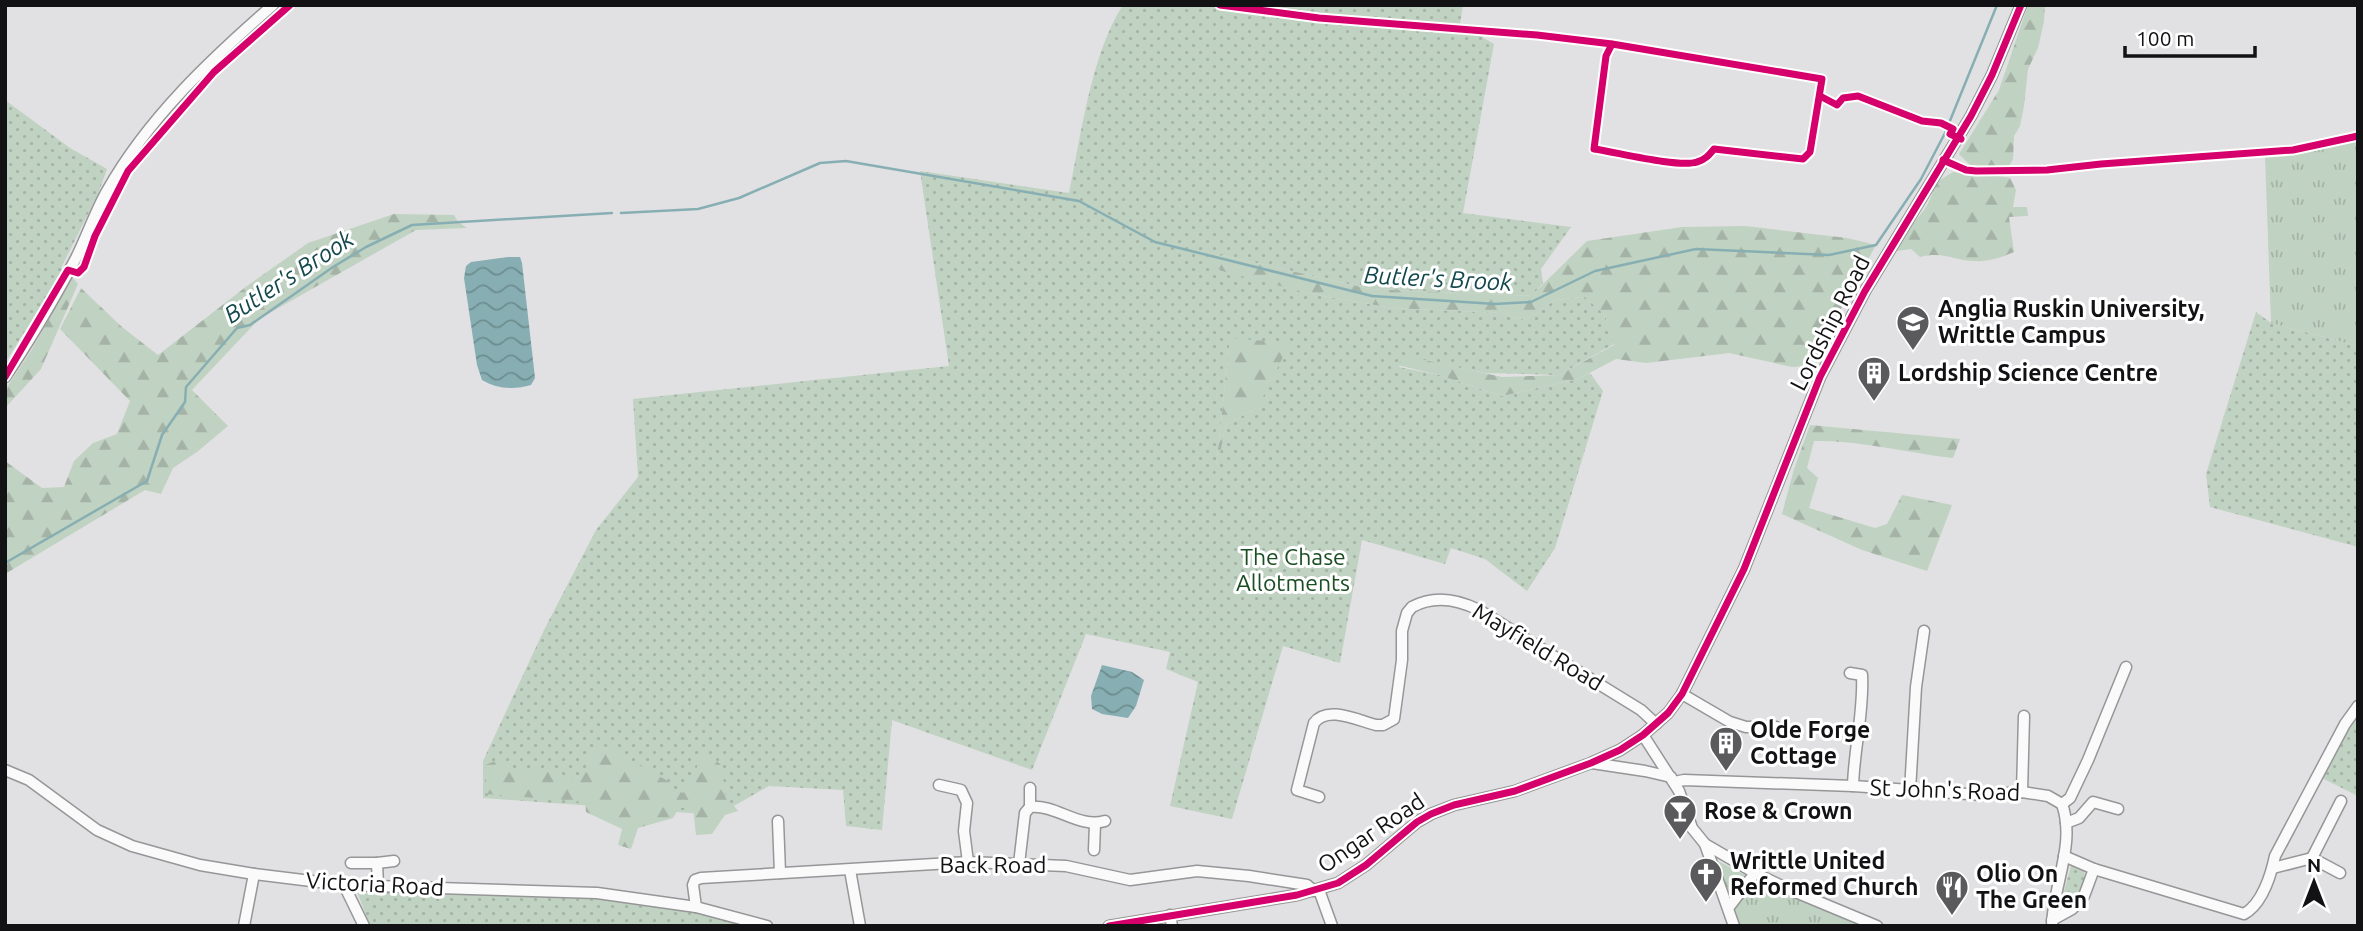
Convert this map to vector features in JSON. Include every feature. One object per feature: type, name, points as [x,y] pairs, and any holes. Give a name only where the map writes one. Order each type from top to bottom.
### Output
[{"type":"street","points":[[5,377],[68,270],[106,191],[146,135],[198,74],[273,5]]},
{"type":"street","name":"Lordship Road","points":[[1643,735],[1682,694],[1744,569],[1820,377],[1865,291],[1971,116],[1992,75],[2021,5]]},
{"type":"street","name":"Mayfield Road","points":[[1319,797],[1297,790],[1314,723],[1326,714],[1376,725],[1383,725],[1394,719],[1404,621],[1412,607],[1433,600],[1455,601],[1479,610],[1641,710],[1656,724]]},
{"type":"street","points":[[1910,790],[1916,687],[1924,631]]},
{"type":"street","points":[[2052,923],[2064,856],[2066,823],[2062,804],[2070,798],[2075,788],[2126,667]]},
{"type":"street","points":[[1850,673],[1862,675],[1863,687],[1854,754],[1853,786]]},
{"type":"street","points":[[1682,694],[1730,722],[1746,727],[1776,727]]},
{"type":"street","points":[[2064,856],[2094,869],[2244,914],[2258,901],[2287,833],[2345,724],[2358,706]]},
{"type":"street","points":[[2022,792],[2024,716]]},
{"type":"street","points":[[1643,735],[1673,780],[1692,828],[1705,844],[1755,873],[1877,926]]},
{"type":"street","name":"Ongar Road","points":[[1110,926],[1171,920],[1317,890],[1338,883],[1431,814],[1454,805],[1515,791],[1591,763],[1620,750],[1643,735]]},
{"type":"street","name":"Ongar Road","points":[[1591,763],[1645,771],[1673,780]]},
{"type":"street","name":"Victoria Road","points":[[5,769],[29,780],[97,830],[132,846],[200,865],[344,885],[597,893],[696,907],[767,926]]},
{"type":"street","name":"St John's Road","points":[[1673,780],[1853,786],[1982,795],[2022,792],[2048,796],[2062,804]]},
{"type":"street","points":[[939,785],[961,790],[967,803],[964,831],[968,862]]},
{"type":"street","points":[[1019,864],[1025,813],[1030,807],[1030,788]]},
{"type":"street","points":[[2312,858],[2341,801]]},
{"type":"street","points":[[2066,823],[2079,818],[2093,802],[2118,809]]},
{"type":"street","points":[[1030,807],[1049,808],[1100,823],[1094,850]]},
{"type":"street","points":[[778,821],[780,873]]},
{"type":"street","points":[[1705,844],[1734,925]]},
{"type":"street","points":[[2273,868],[2312,858],[2340,873]]},
{"type":"street","points":[[351,863],[394,861]]},
{"type":"street","name":"Back Road","points":[[696,907],[693,885],[695,880],[968,862],[1066,866],[1136,880],[1182,872],[1232,874],[1307,885],[1317,890]]},
{"type":"street","points":[[377,863],[378,886]]},
{"type":"street","points":[[2052,923],[2072,909],[2084,896],[2094,869]]},
{"type":"street","points":[[850,870],[860,926]]},
{"type":"street","points":[[1729,907],[1755,873]]},
{"type":"street","points":[[244,926],[254,874]]},
{"type":"street","points":[[344,885],[364,926]]},
{"type":"street","points":[[357,908],[365,886]]},
{"type":"street","points":[[1317,890],[1332,926]]},
{"type":"green space","name":"The Chase Allotments","points":[[1123,5],[1463,5],[1460,24],[1494,44],[1463,213],[1571,227],[1541,269],[1543,283],[1532,296],[1370,289],[1222,255],[1274,284],[1312,294],[1392,308],[1502,313],[1525,320],[1555,300],[1585,297],[1605,315],[1614,344],[1559,375],[1485,373],[1406,357],[1399,367],[1439,375],[1502,396],[1578,379],[1590,373],[1603,391],[1555,548],[1527,591],[1485,559],[1451,548],[1445,564],[1362,540],[1340,663],[1283,646],[1232,819],[1170,806],[1198,682],[1166,669],[1170,652],[1086,634],[1032,770],[892,720],[882,830],[846,826],[843,790],[769,786],[718,815],[483,798],[483,761],[544,630],[596,530],[638,477],[633,399],[949,366],[920,171],[1069,193],[1088,96],[1112,25]],"holes":[[[1230,339],[1258,407],[1226,425],[1216,468]]]},
{"type":"green space","points":[[2028,5],[2045,5],[2044,21],[2038,48],[2028,69],[2020,126],[2014,136],[2013,159],[2008,168],[1970,165],[1959,154],[1999,90]]},
{"type":"green space","points":[[5,100],[70,148],[107,169],[98,194],[61,268],[63,271],[5,363]]},
{"type":"green space","points":[[2358,138],[2358,346],[2271,323],[2265,155]]},
{"type":"green space","points":[[1953,172],[2010,178],[2016,190],[2013,207],[2027,207],[2028,216],[2009,217],[2014,252],[1995,259],[1967,261],[1936,255],[1920,257],[1911,249],[1897,251],[1909,228],[1928,204],[1935,183]]},
{"type":"green space","points":[[394,214],[454,215],[458,222],[467,228],[416,230],[259,319],[192,390],[228,426],[173,468],[161,494],[145,490],[5,574],[5,461],[42,488],[64,487],[74,461],[93,443],[117,434],[130,401],[60,329],[81,288],[122,327],[158,355],[308,243]]},
{"type":"green space","points":[[1745,226],[1847,238],[1876,245],[1837,316],[1816,365],[1792,367],[1729,353],[1646,363],[1616,359],[1578,379],[1502,396],[1439,375],[1397,365],[1406,356],[1502,377],[1559,375],[1614,345],[1605,315],[1585,297],[1555,300],[1525,320],[1502,313],[1392,308],[1312,294],[1225,272],[1206,263],[1222,255],[1370,289],[1531,296],[1587,241],[1682,227]]},
{"type":"green space","points":[[73,278],[78,284],[41,369],[5,408],[5,390],[53,312],[67,279]]},
{"type":"green space","points":[[2256,312],[2271,323],[2358,346],[2358,547],[2210,507],[2206,474]]},
{"type":"green space","points":[[1230,338],[1290,343],[1258,407],[1226,425],[1215,477]]},
{"type":"green space","points":[[1810,425],[1960,439],[1953,458],[1867,445],[1814,441],[1807,468],[1818,478],[1809,508],[1875,528],[1887,524],[1902,495],[1952,505],[1927,571],[1862,550],[1782,514]]},
{"type":"green space","points":[[2358,714],[2358,796],[2318,776]]},
{"type":"green space","points":[[604,746],[666,780],[673,788],[683,793],[695,778],[699,755],[710,755],[721,765],[727,802],[732,803],[738,811],[725,815],[712,834],[696,835],[693,808],[679,808],[673,818],[638,828],[631,849],[618,845],[622,829],[586,812],[585,802],[487,794],[485,765],[495,761],[524,770],[554,770],[576,782],[581,780],[592,753]]},
{"type":"green space","points":[[1714,859],[1780,893],[1865,926],[1739,926]]},
{"type":"green space","points":[[2071,866],[2081,866],[2085,877],[2079,893],[2067,907],[2064,906],[2063,895]]},
{"type":"green space","points":[[344,885],[642,898],[767,926],[370,926],[358,894]]},
{"type":"water","points":[[520,257],[522,263],[535,378],[531,385],[518,388],[500,387],[482,380],[477,365],[464,278],[466,266],[471,262]]},
{"type":"water","points":[[1102,665],[1132,672],[1144,680],[1136,706],[1128,718],[1102,714],[1092,709],[1091,696]]},
{"type":"waterway","name":"Butler's Brook","points":[[621,213],[698,209],[739,198],[820,163],[846,161],[1079,201],[1155,242],[1372,296],[1495,304],[1531,302],[1595,271],[1696,249],[1829,255],[1876,245],[1921,179],[1945,133],[1997,5]]},
{"type":"waterway","name":"Butler's Brook","points":[[5,563],[147,481],[162,435],[185,402],[186,387],[237,328],[250,325],[366,247],[412,225],[612,213]]},
{"type":"cycle path","points":[[5,377],[68,270],[78,273],[84,267],[95,236],[128,171],[214,72],[290,5]]},
{"type":"cycle path","points":[[1220,5],[1319,18],[1537,35],[1612,44],[1822,79],[1810,152],[1803,159],[1714,149],[1697,162],[1676,163],[1594,149],[1606,56],[1612,44]]},
{"type":"cycle path","points":[[1109,926],[1297,895],[1338,883],[1366,865],[1417,822],[1431,814],[1454,805],[1515,791],[1591,763],[1620,750],[1643,735],[1668,713],[1682,694],[1744,569],[1820,377],[1865,291],[1971,116],[1992,75],[2021,5]]},
{"type":"cycle path","points":[[1820,96],[1837,105],[1843,98],[1858,96],[1922,121],[1941,123],[1953,129],[1950,134],[1961,139]]},
{"type":"cycle path","points":[[1943,160],[1966,170],[1976,171],[2047,170],[2293,150],[2358,136]]},
{"type":"place","name":"Anglia Ruskin University, Writtle Campus","points":[[1913,352]]},
{"type":"place","name":"Lordship Science Centre","points":[[1874,403]]},
{"type":"place","name":"Olde Forge Cottage","points":[[1726,773]]},
{"type":"place","name":"Rose & Crown","points":[[1680,841]]},
{"type":"place","name":"Writtle United Reformed Church","points":[[1706,904]]},
{"type":"place","name":"Olio On The Green","points":[[1952,917]]}]
